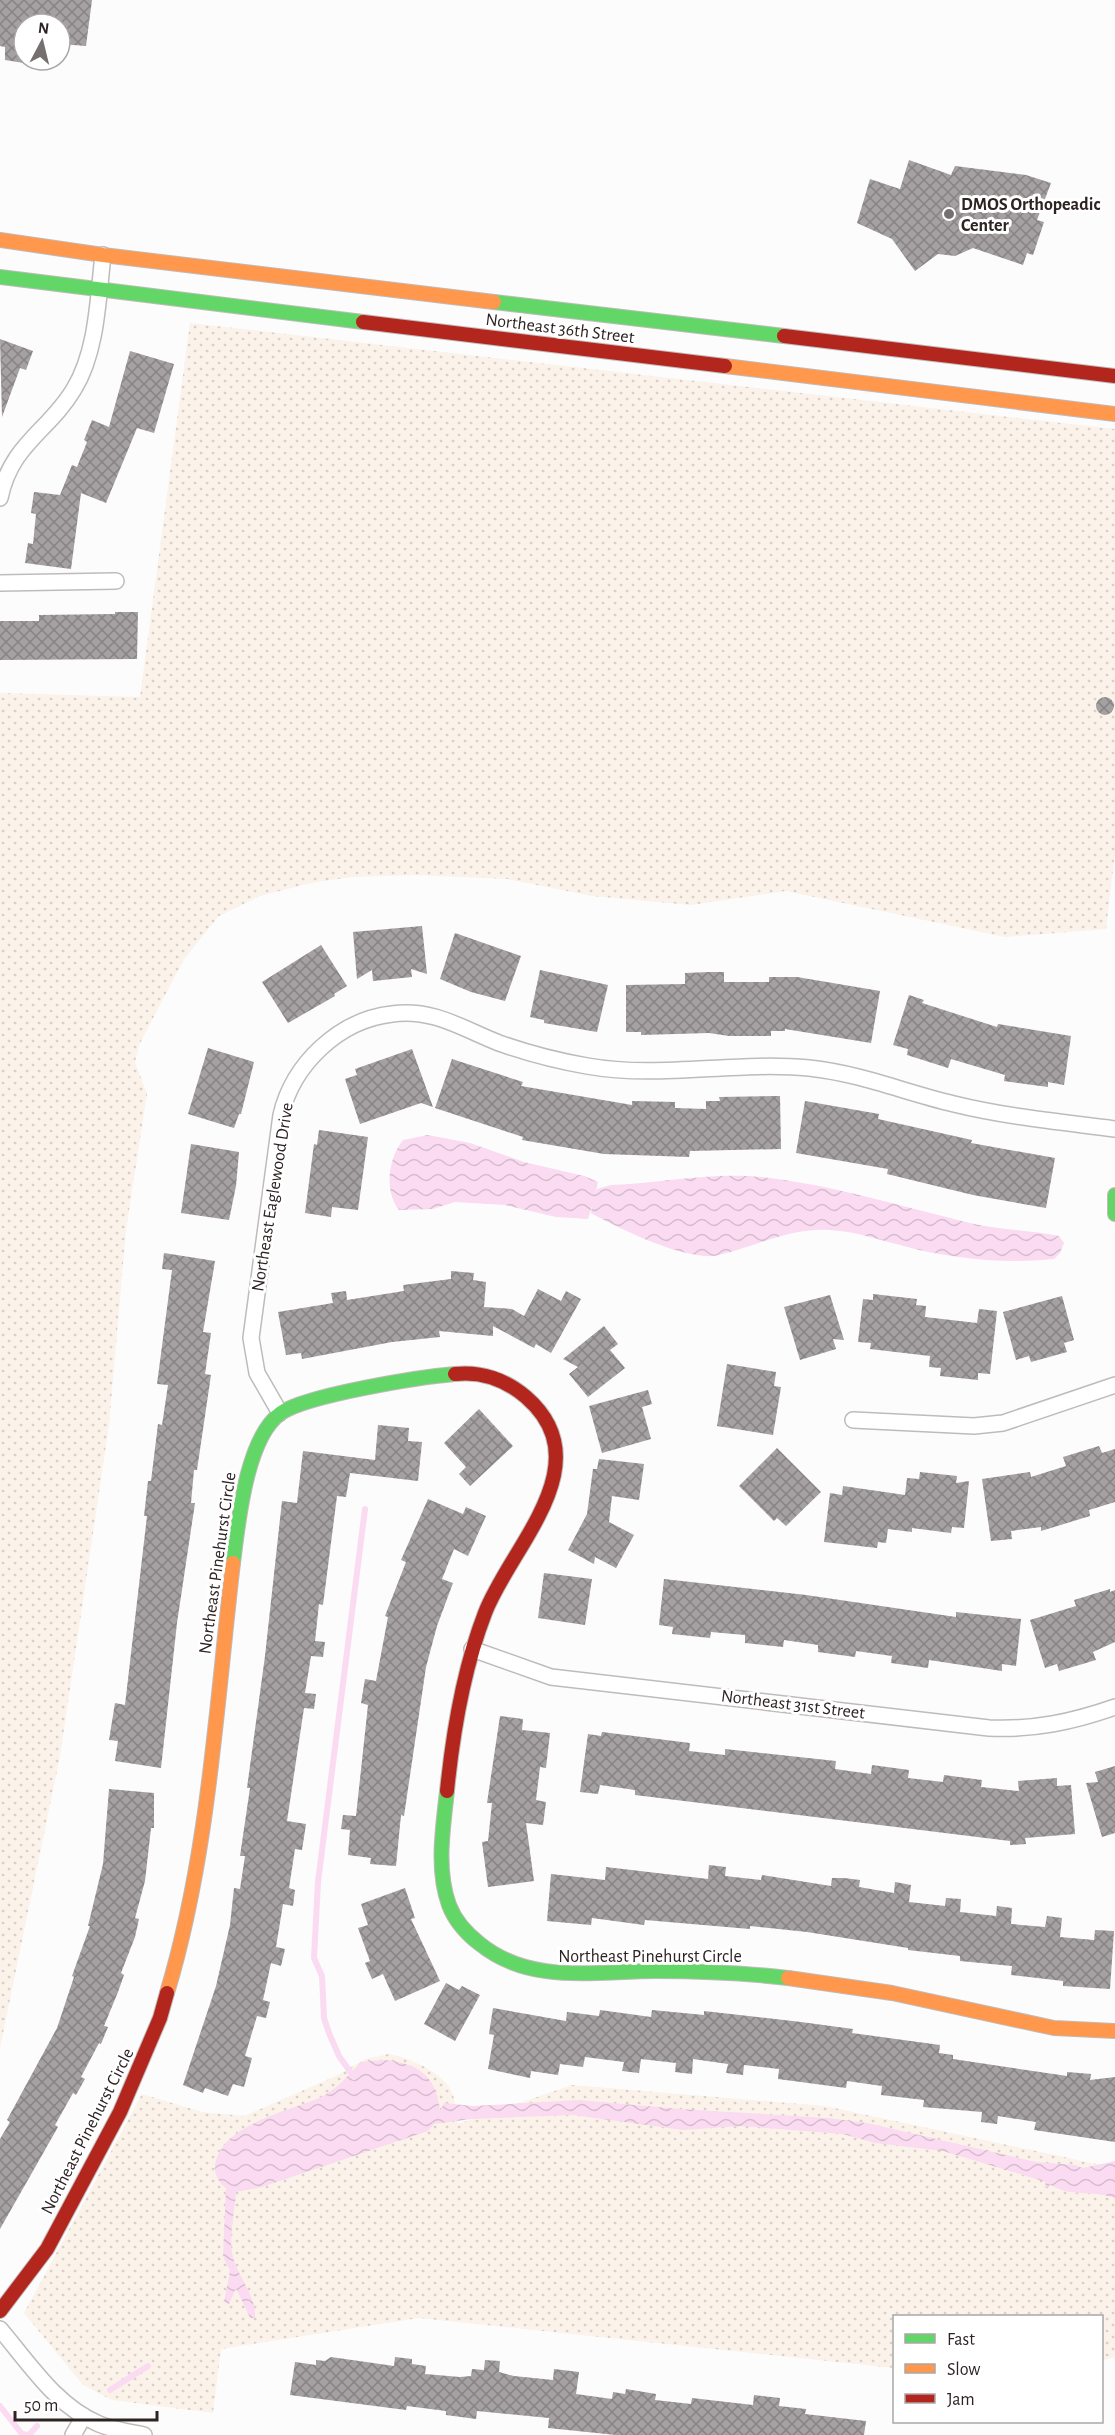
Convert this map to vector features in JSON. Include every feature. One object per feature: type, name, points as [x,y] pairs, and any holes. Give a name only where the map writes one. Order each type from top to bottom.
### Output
[{"type":"street","name":"Northeast 36th Street","points":[[0,240],[103,255],[1115,376]]},
{"type":"street","points":[[0,498],[11,465],[25,444],[60,409],[75,389],[86,364],[103,255]]},
{"type":"street","name":"Northeast 36th Street","points":[[0,277],[1115,414]]},
{"type":"street","points":[[0,583],[116,581]]},
{"type":"street","name":"Northeast Eaglewood Drive","points":[[280,1413],[257,1373],[251,1338],[281,1115],[286,1096],[302,1068],[328,1042],[346,1029],[366,1019],[404,1013],[442,1017],[500,1043],[585,1066],[608,1069],[677,1072],[764,1066],[832,1071],[871,1079],[951,1104],[993,1113],[1115,1129]]},
{"type":"street","points":[[1115,1195],[1115,1214]]},
{"type":"street","name":"Northeast Pinehurst Circle","points":[[0,2311],[47,2249],[120,2112],[160,2018],[191,1906],[240,1507],[247,1470],[258,1446],[280,1413],[322,1399],[459,1373],[483,1375],[507,1382],[544,1416],[554,1437],[555,1481],[548,1503],[502,1574],[486,1608],[465,1673],[449,1762],[440,1861],[450,1908],[474,1941],[514,1965],[549,1974],[643,1971],[781,1976],[881,1990],[1057,2030],[1115,2031]]},
{"type":"street","points":[[853,1420],[974,1426],[1003,1423],[1115,1385]]},
{"type":"street","name":"Northeast 31st Street","points":[[472,1649],[551,1677],[989,1728],[1020,1729],[1051,1726],[1115,1707]]},
{"type":"street","points":[[0,2329],[44,2381],[84,2416],[112,2429],[144,2435]]},
{"type":"street","points":[[73,2435],[84,2416]]},
{"type":"shaded area","points":[[190,323],[1115,429],[1115,853],[1106,929],[1005,937],[786,891],[691,905],[592,896],[507,879],[415,875],[352,877],[311,883],[260,896],[219,916],[184,959],[139,1045],[135,1062],[147,1094],[126,1230],[109,1425],[60,1756],[0,2048],[0,693],[140,697]]},
{"type":"shaded area","points":[[389,2054],[417,2063],[435,2073],[449,2087],[453,2095],[458,2124],[572,2085],[825,2106],[1115,2168],[1115,2357],[1103,2361],[1103,2315],[893,2315],[893,2368],[419,2318],[221,2349],[213,2413],[112,2400],[83,2385],[24,2313],[142,2094],[202,2112],[244,2116],[336,2076],[365,2059]]},
{"type":"water","points":[[428,1135],[470,1143],[524,1162],[584,1176],[598,1182],[595,1196],[597,1189],[611,1185],[705,1177],[761,1177],[841,1191],[974,1224],[1059,1236],[1064,1243],[1060,1253],[1054,1259],[1015,1261],[976,1259],[938,1254],[847,1232],[815,1230],[787,1235],[719,1255],[706,1256],[672,1249],[635,1235],[591,1213],[592,1206],[588,1219],[556,1217],[505,1205],[455,1202],[433,1209],[399,1210],[391,1194],[390,1185],[394,1156],[403,1140]]},
{"type":"water","points":[[383,2060],[406,2064],[423,2073],[435,2089],[440,2111],[444,2103],[473,2106],[579,2100],[828,2118],[867,2123],[1036,2162],[1075,2165],[1083,2168],[1115,2161],[1115,2198],[1066,2191],[1051,2185],[1044,2188],[1046,2182],[943,2151],[875,2143],[843,2134],[741,2126],[683,2130],[573,2115],[472,2119],[434,2124],[428,2131],[262,2187],[236,2192],[231,2247],[234,2261],[253,2302],[255,2318],[250,2318],[236,2288],[229,2304],[224,2302],[230,2271],[223,2256],[226,2188],[219,2181],[215,2168],[220,2151],[230,2139],[258,2121],[325,2095],[342,2082],[361,2062]]},
{"type":"building","points":[[0,0],[92,0],[86,46],[72,45],[72,12],[12,12],[12,61],[5,60],[5,47],[0,46]]},
{"type":"building","name":"DMOS Orthopeadic Center","points":[[909,160],[951,175],[955,166],[1026,175],[1051,183],[1037,220],[1044,222],[1033,255],[1027,253],[1023,265],[973,248],[955,256],[938,254],[915,271],[892,239],[857,223],[870,179],[900,189]]},
{"type":"building","points":[[0,339],[33,351],[26,370],[20,368],[2,417]]},
{"type":"building","points":[[130,351],[174,364],[154,433],[137,428],[106,503],[81,493],[71,569],[25,563],[28,543],[33,544],[36,514],[31,513],[34,492],[60,495],[72,465],[77,467],[87,442],[84,440],[92,420],[109,427]]},
{"type":"building","points":[[115,612],[138,612],[137,659],[0,660],[0,621],[39,621],[39,615],[115,614]]},
{"type":"building","points":[[1101,697],[1109,697],[1114,702],[1112,713],[1101,715],[1096,710],[1096,702]]},
{"type":"building","points":[[422,926],[427,974],[411,969],[412,977],[373,981],[372,970],[357,979],[353,932]]},
{"type":"building","points":[[455,933],[521,956],[505,1001],[471,992],[440,979]]},
{"type":"building","points":[[321,945],[347,986],[334,994],[335,996],[288,1023],[262,982]]},
{"type":"building","points":[[540,970],[608,985],[597,1032],[544,1023],[544,1020],[530,1017]]},
{"type":"building","points":[[724,972],[724,982],[769,982],[769,977],[797,977],[880,991],[871,1043],[785,1029],[785,1031],[771,1031],[771,1036],[729,1036],[709,1033],[641,1035],[641,1032],[626,1032],[626,985],[685,984],[685,973]]},
{"type":"building","points":[[909,995],[924,1000],[922,1003],[997,1027],[998,1024],[1071,1036],[1064,1085],[1048,1082],[1048,1087],[1004,1081],[1005,1075],[951,1059],[948,1068],[907,1055],[908,1049],[893,1045]]},
{"type":"building","points":[[208,1048],[254,1062],[241,1114],[234,1128],[188,1114]]},
{"type":"building","points":[[412,1049],[433,1107],[421,1103],[360,1124],[345,1079],[357,1075],[355,1069]]},
{"type":"building","points":[[452,1059],[523,1082],[521,1086],[632,1105],[632,1101],[675,1102],[675,1108],[706,1109],[706,1101],[720,1101],[719,1097],[780,1096],[781,1149],[690,1151],[689,1157],[604,1154],[522,1140],[523,1137],[435,1108]]},
{"type":"building","points":[[805,1101],[879,1114],[878,1119],[972,1140],[971,1143],[1055,1158],[1046,1208],[973,1195],[887,1174],[888,1169],[796,1153]]},
{"type":"building","points":[[319,1130],[368,1137],[358,1210],[332,1207],[331,1217],[305,1213],[314,1144],[317,1145]]},
{"type":"building","points":[[191,1144],[239,1152],[236,1186],[229,1220],[181,1213]]},
{"type":"building","points":[[164,1253],[215,1261],[203,1332],[211,1333],[205,1374],[211,1375],[197,1470],[194,1470],[191,1503],[195,1503],[177,1623],[161,1768],[115,1761],[118,1741],[109,1740],[115,1703],[125,1705],[147,1516],[144,1516],[148,1481],[151,1481],[158,1424],[162,1425],[168,1385],[157,1384],[172,1270],[162,1269]]},
{"type":"building","points":[[451,1271],[474,1273],[473,1280],[486,1282],[484,1307],[512,1309],[524,1316],[538,1289],[561,1301],[566,1291],[581,1299],[551,1353],[536,1344],[534,1348],[493,1326],[493,1336],[439,1331],[440,1337],[392,1342],[302,1359],[301,1353],[286,1355],[278,1312],[333,1303],[331,1293],[346,1291],[347,1300],[404,1291],[403,1285],[451,1279]]},
{"type":"building","points":[[873,1294],[917,1299],[916,1305],[926,1306],[925,1317],[977,1323],[979,1309],[997,1311],[990,1374],[978,1373],[978,1380],[940,1376],[941,1368],[929,1367],[930,1356],[870,1349],[871,1343],[858,1342],[863,1299],[873,1300]]},
{"type":"building","points":[[830,1295],[844,1340],[833,1339],[836,1349],[800,1360],[784,1307]]},
{"type":"building","points":[[1062,1296],[1074,1340],[1064,1343],[1067,1352],[1031,1362],[1029,1356],[1016,1360],[1003,1312]]},
{"type":"building","points":[[604,1326],[618,1344],[610,1350],[625,1368],[588,1397],[569,1374],[578,1367],[563,1359]]},
{"type":"building","points":[[727,1364],[776,1372],[774,1386],[781,1387],[773,1435],[717,1426]]},
{"type":"building","points":[[648,1390],[652,1404],[642,1407],[651,1439],[602,1453],[589,1406]]},
{"type":"building","points":[[479,1409],[513,1446],[470,1486],[459,1474],[466,1467],[444,1443]]},
{"type":"building","points":[[378,1425],[409,1428],[408,1441],[422,1442],[418,1481],[350,1473],[346,1497],[337,1496],[323,1605],[319,1604],[315,1641],[325,1642],[323,1657],[311,1656],[305,1693],[316,1694],[314,1709],[304,1708],[287,1821],[306,1824],[302,1850],[295,1849],[289,1888],[295,1890],[293,1906],[283,1904],[276,1947],[285,1949],[281,1966],[271,1963],[263,2000],[270,2002],[266,2018],[257,2016],[245,2056],[252,2058],[244,2087],[233,2084],[228,2096],[205,2088],[203,2093],[183,2085],[216,1986],[230,1925],[234,1888],[240,1889],[245,1856],[240,1856],[250,1788],[247,1788],[265,1656],[282,1501],[297,1503],[303,1451],[375,1460]]},
{"type":"building","points":[[1099,1446],[1102,1453],[1115,1449],[1115,1502],[1089,1510],[1090,1516],[1041,1531],[1041,1527],[1011,1531],[1012,1539],[991,1541],[982,1479],[1030,1472],[1031,1477],[1066,1466],[1063,1457]]},
{"type":"building","points":[[777,1448],[821,1492],[786,1526],[777,1518],[774,1521],[739,1486]]},
{"type":"building","points":[[599,1459],[644,1464],[639,1500],[612,1496],[609,1522],[634,1535],[616,1568],[595,1557],[594,1564],[568,1550],[587,1514],[593,1469],[597,1469]]},
{"type":"building","points":[[920,1472],[957,1476],[956,1483],[969,1481],[964,1528],[952,1527],[951,1533],[912,1528],[912,1532],[888,1529],[886,1543],[878,1542],[877,1548],[824,1542],[830,1493],[842,1495],[843,1486],[905,1495],[907,1478],[919,1479]]},
{"type":"building","points":[[428,1499],[463,1514],[466,1507],[486,1516],[468,1556],[454,1549],[442,1579],[453,1583],[437,1626],[426,1667],[404,1816],[401,1815],[396,1866],[370,1864],[371,1858],[348,1855],[350,1830],[341,1829],[343,1815],[356,1816],[368,1705],[361,1703],[365,1679],[376,1681],[388,1617],[385,1616],[406,1562],[401,1560]]},
{"type":"building","points":[[544,1573],[592,1579],[585,1625],[538,1618]]},
{"type":"building","points":[[664,1579],[806,1595],[956,1617],[956,1612],[1021,1619],[1016,1666],[1002,1664],[1002,1671],[929,1660],[928,1668],[891,1663],[892,1656],[856,1651],[855,1657],[818,1652],[818,1645],[784,1640],[783,1647],[745,1643],[745,1635],[711,1632],[710,1638],[672,1634],[673,1627],[659,1625]]},
{"type":"building","points":[[1110,1589],[1110,1592],[1115,1590],[1115,1642],[1093,1652],[1096,1660],[1059,1671],[1057,1664],[1045,1668],[1030,1620],[1076,1606],[1074,1600]]},
{"type":"building","points":[[500,1716],[523,1719],[522,1730],[550,1733],[546,1768],[540,1767],[536,1800],[546,1802],[543,1825],[526,1823],[534,1881],[488,1887],[482,1842],[488,1841],[492,1803],[487,1803]]},
{"type":"building","points":[[602,1732],[690,1743],[689,1751],[725,1755],[725,1749],[836,1761],[835,1769],[871,1774],[872,1765],[909,1770],[908,1778],[943,1782],[944,1775],[982,1780],[981,1787],[1019,1791],[1018,1781],[1057,1778],[1057,1786],[1071,1785],[1075,1834],[1025,1838],[1026,1844],[1010,1845],[1010,1841],[635,1795],[635,1790],[600,1785],[598,1794],[580,1792],[588,1734],[601,1736]]},
{"type":"building","points":[[1115,1766],[1115,1833],[1102,1837],[1086,1783],[1098,1782],[1095,1772]]},
{"type":"building","points":[[109,1789],[154,1793],[154,1828],[151,1828],[145,1881],[135,1918],[139,1919],[135,1937],[121,1973],[124,1975],[104,2026],[108,2027],[101,2044],[99,2043],[81,2077],[85,2079],[76,2095],[73,2093],[55,2125],[58,2127],[0,2229],[0,2139],[10,2122],[7,2120],[57,2028],[90,1926],[88,1926],[103,1864]]},
{"type":"building","points":[[709,1865],[726,1867],[725,1876],[761,1880],[762,1875],[831,1886],[832,1878],[844,1878],[860,1880],[859,1887],[894,1893],[895,1882],[911,1885],[909,1902],[945,1906],[946,1898],[961,1899],[960,1912],[996,1916],[997,1906],[1012,1908],[1011,1924],[1045,1927],[1047,1916],[1062,1918],[1060,1937],[1094,1940],[1095,1930],[1114,1931],[1110,1989],[1063,1986],[1063,1981],[1011,1975],[1012,1966],[960,1961],[960,1956],[908,1950],[908,1948],[807,1932],[645,1920],[644,1925],[592,1918],[591,1925],[547,1921],[551,1874],[605,1880],[606,1867],[708,1879]]},
{"type":"building","points":[[405,1888],[415,1918],[411,1919],[440,1981],[395,2001],[383,1974],[372,1979],[365,1963],[370,1961],[358,1928],[368,1925],[361,1904]]},
{"type":"building","points":[[446,1983],[459,1990],[462,1986],[480,1995],[455,2041],[424,2024]]},
{"type":"building","points":[[493,2008],[566,2021],[567,2012],[599,2016],[600,2010],[651,2017],[652,2010],[704,2015],[704,2011],[853,2029],[852,2033],[940,2045],[939,2053],[953,2055],[953,2059],[1067,2076],[1067,2072],[1091,2074],[1090,2080],[1115,2077],[1115,2142],[1034,2130],[1036,2122],[998,2116],[997,2124],[981,2122],[982,2112],[923,2107],[924,2100],[881,2095],[882,2086],[847,2081],[846,2088],[778,2079],[779,2069],[744,2065],[743,2075],[726,2073],[728,2064],[693,2059],[692,2074],[675,2072],[676,2063],[641,2059],[639,2073],[622,2071],[624,2062],[585,2057],[583,2067],[560,2064],[558,2075],[531,2071],[530,2078],[511,2074],[488,2069],[494,2035],[489,2034]]},
{"type":"building","points":[[331,2357],[394,2366],[395,2357],[412,2359],[412,2364],[426,2366],[425,2374],[460,2377],[471,2376],[472,2369],[484,2370],[485,2360],[500,2361],[499,2372],[514,2376],[553,2380],[554,2369],[579,2372],[576,2394],[612,2399],[613,2392],[625,2394],[626,2389],[656,2394],[655,2400],[691,2404],[692,2398],[753,2405],[754,2395],[780,2398],[779,2406],[806,2409],[805,2414],[866,2421],[864,2435],[616,2435],[548,2428],[549,2418],[477,2411],[476,2419],[446,2415],[446,2411],[407,2406],[406,2410],[290,2395],[295,2362],[316,2365],[316,2360],[325,2361]]},
{"type":"waterway","points":[[354,2077],[339,2056],[329,2033],[324,2018],[322,1976],[314,1958],[318,1882],[365,1509]]},
{"type":"waterway","points":[[110,2390],[148,2366]]},
{"type":"waterway","points":[[0,2406],[22,2434],[29,2435],[37,2426]]},
{"type":"traffic: fast","points":[[0,277],[363,322]]},
{"type":"traffic: fast","points":[[494,302],[784,336]]},
{"type":"traffic: fast","points":[[1115,1195],[1115,1214]]},
{"type":"traffic: fast","points":[[233,1563],[241,1505],[252,1461],[259,1441],[269,1425],[281,1413],[295,1406],[338,1394],[391,1383],[455,1374]]},
{"type":"traffic: fast","points":[[447,1791],[442,1834],[442,1863],[449,1905],[466,1931],[480,1944],[500,1957],[520,1966],[564,1973],[689,1971],[788,1978]]},
{"type":"traffic: slow","points":[[0,240],[103,255],[494,302]]},
{"type":"traffic: slow","points":[[725,366],[1115,414]]},
{"type":"traffic: slow","points":[[167,1993],[193,1887],[202,1834],[233,1563]]},
{"type":"traffic: slow","points":[[788,1978],[892,1993],[1054,2028],[1115,2031]]},
{"type":"traffic: jam","points":[[363,322],[725,366]]},
{"type":"traffic: jam","points":[[784,336],[1115,376]]},
{"type":"traffic: jam","points":[[447,1791],[460,1701],[477,1635],[497,1588],[544,1505],[553,1477],[556,1450],[547,1423],[526,1397],[502,1381],[484,1375],[455,1374]]},
{"type":"traffic: jam","points":[[0,2311],[47,2249],[120,2112],[160,2018],[167,1993]]},
{"type":"place","name":"DMOS Orthopeadic Center","points":[[949,214]]}]
